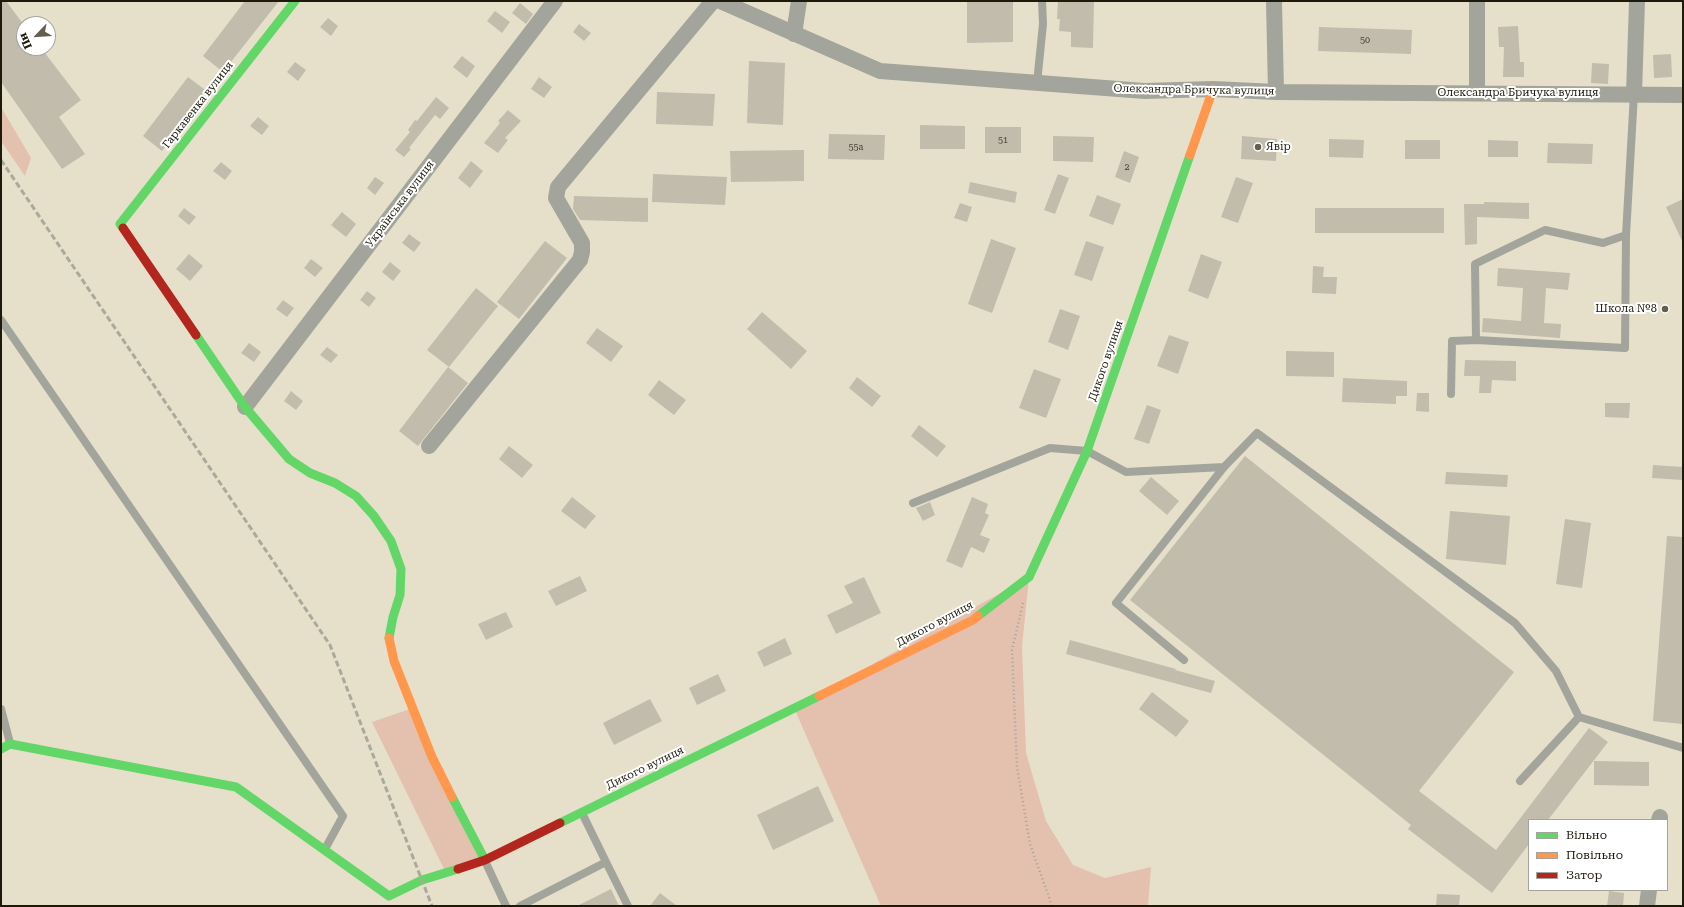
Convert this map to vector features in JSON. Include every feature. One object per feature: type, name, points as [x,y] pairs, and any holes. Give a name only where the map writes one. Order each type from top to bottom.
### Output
[{"type":"street","name":"Гаркавенка вулиця","points":[[246,407],[120,224],[295,1]]},
{"type":"street","name":"Українська вулиця","points":[[246,407],[555,1]]},
{"type":"street","points":[[429,446],[580,260],[582,243],[556,198],[558,186],[713,1]]},
{"type":"street","name":"Олександра Бричука вулиця","points":[[720,1],[880,71],[1145,92],[1213,89],[1276,92],[1683,95]]},
{"type":"street","points":[[794,34],[799,1]]},
{"type":"street","points":[[1274,1],[1276,92]]},
{"type":"street","points":[[1477,1],[1477,93]]},
{"type":"street","points":[[1634,94],[1637,1]]},
{"type":"street","name":"Дикого вулиця","points":[[389,896],[422,880],[485,860],[973,620],[1029,577],[1087,451],[1213,89]]},
{"type":"street","points":[[246,407],[289,459],[310,473],[335,483],[356,496],[374,516],[391,541],[401,569],[400,595],[389,637],[394,661],[432,756],[485,860]]},
{"type":"street","points":[[1,749],[10,744],[236,787],[389,896]]},
{"type":"street","points":[[1647,906],[1649,891]]},
{"type":"lane","points":[[1037,83],[1042,24],[1042,1]]},
{"type":"lane","points":[[1451,394],[1452,341],[1476,340],[1625,348],[1626,235],[1634,94]]},
{"type":"lane","points":[[1476,340],[1475,264],[1545,230],[1604,243],[1626,235]]},
{"type":"lane","points":[[1,320],[342,816],[324,850]]},
{"type":"lane","points":[[1184,660],[1116,603],[1224,467],[1257,433],[1515,623],[1556,671],[1579,717],[1683,748]]},
{"type":"lane","points":[[913,503],[1050,448],[1087,451],[1126,472],[1224,467]]},
{"type":"lane","points":[[1,709],[10,744]]},
{"type":"lane","points":[[1520,781],[1579,717]]},
{"type":"lane","points":[[582,812],[628,906]]},
{"type":"lane","points":[[485,860],[506,906]]},
{"type":"lane","points":[[520,906],[606,862]]},
{"type":"lane","points":[[384,906],[389,896]]},
{"type":"path","points":[[1024,599],[1012,650],[1017,767],[1030,844],[1052,906]]},
{"type":"shaded area","points":[[1,107],[31,158],[25,176],[1,141]]},
{"type":"shaded area","points":[[1029,577],[1022,647],[1026,753],[1046,821],[1073,865],[1105,878],[1151,867],[1148,906],[881,906],[794,708]]},
{"type":"shaded area","points":[[413,708],[485,860],[446,873],[372,722]]},
{"type":"building","points":[[1,1],[6,1],[17,16],[16,16],[16,56],[47,56],[81,100],[59,117],[85,154],[62,169],[1,82]]},
{"type":"building","points":[[245,1],[279,1],[223,72],[203,56]]},
{"type":"building","points":[[967,1],[1013,1],[1013,42],[967,43]]},
{"type":"building","points":[[1058,1],[1094,1],[1093,48],[1071,47],[1071,32],[1059,31],[1060,19],[1057,19]]},
{"type":"building","points":[[520,3],[533,14],[526,24],[512,13]]},
{"type":"building","points":[[495,11],[510,22],[502,33],[487,21]]},
{"type":"building","points":[[328,18],[338,26],[331,36],[320,27]]},
{"type":"building","points":[[579,24],[591,33],[584,41],[573,32]]},
{"type":"building","points":[[1518,26],[1520,62],[1524,62],[1524,77],[1503,77],[1504,47],[1499,47],[1498,27]]},
{"type":"building","points":[[1319,27],[1412,30],[1411,54],[1318,51]]},
{"type":"building","points":[[1671,54],[1672,77],[1654,78],[1653,55]]},
{"type":"building","points":[[462,56],[475,66],[467,78],[453,67]]},
{"type":"building","points":[[749,61],[785,63],[783,125],[747,123]]},
{"type":"building","points":[[295,62],[306,70],[298,81],[287,72]]},
{"type":"building","points":[[1592,63],[1609,64],[1608,84],[1591,83]]},
{"type":"building","points":[[188,77],[208,92],[162,151],[143,136]]},
{"type":"building","points":[[539,77],[552,87],[544,98],[531,89]]},
{"type":"building","points":[[657,92],[715,94],[713,126],[656,124]]},
{"type":"building","points":[[436,97],[449,108],[440,119],[435,115],[409,148],[411,149],[404,157],[395,150],[410,132],[408,130],[415,120],[417,121]]},
{"type":"building","points":[[508,110],[521,121],[505,138],[508,140],[498,153],[484,143],[500,123],[498,121]]},
{"type":"building","points":[[258,117],[269,126],[262,135],[250,126]]},
{"type":"building","points":[[920,125],[965,126],[965,149],[920,149]]},
{"type":"building","points":[[985,127],[1021,127],[1021,153],[985,153]]},
{"type":"building","points":[[829,134],[885,135],[884,160],[828,159]]},
{"type":"building","points":[[1053,136],[1094,137],[1093,162],[1053,161]]},
{"type":"building","points":[[1242,136],[1277,139],[1276,161],[1241,159]]},
{"type":"building","points":[[1329,139],[1364,140],[1363,158],[1329,157]]},
{"type":"building","points":[[1405,140],[1440,140],[1440,159],[1405,159]]},
{"type":"building","points":[[1488,140],[1518,141],[1518,157],[1488,157]]},
{"type":"building","points":[[1548,143],[1593,144],[1592,164],[1547,163]]},
{"type":"building","points":[[804,150],[804,181],[731,182],[730,151]]},
{"type":"building","points":[[1124,151],[1139,157],[1130,183],[1115,177]]},
{"type":"building","points":[[471,161],[483,171],[470,188],[458,178]]},
{"type":"building","points":[[221,162],[232,171],[225,180],[213,171]]},
{"type":"building","points":[[653,174],[727,177],[725,205],[652,202]]},
{"type":"building","points":[[1058,174],[1069,178],[1055,214],[1044,210]]},
{"type":"building","points":[[375,177],[384,183],[375,195],[367,188]]},
{"type":"building","points":[[1236,177],[1253,183],[1238,223],[1221,217]]},
{"type":"building","points":[[970,182],[1017,192],[1015,203],[968,193]]},
{"type":"building","points":[[1097,195],[1121,204],[1113,225],[1089,216]]},
{"type":"building","points":[[574,196],[648,198],[648,222],[580,220],[573,209]]},
{"type":"building","points":[[1683,199],[1683,243],[1666,207]]},
{"type":"building","points":[[1484,202],[1529,203],[1529,219],[1477,217],[1477,244],[1465,245],[1464,204],[1484,204]]},
{"type":"building","points":[[960,203],[972,207],[967,222],[954,218]]},
{"type":"building","points":[[184,208],[196,217],[189,225],[178,216]]},
{"type":"building","points":[[1315,208],[1444,208],[1444,233],[1315,233]]},
{"type":"building","points":[[342,212],[356,224],[346,237],[331,225]]},
{"type":"building","points":[[409,234],[421,243],[414,252],[402,243]]},
{"type":"building","points":[[991,239],[1016,248],[992,313],[968,304]]},
{"type":"building","points":[[545,241],[567,258],[519,319],[497,302]]},
{"type":"building","points":[[1086,241],[1104,247],[1092,281],[1074,275]]},
{"type":"building","points":[[189,254],[203,266],[190,281],[176,269]]},
{"type":"building","points":[[1201,254],[1222,262],[1208,299],[1188,291]]},
{"type":"building","points":[[311,259],[323,268],[315,277],[304,268]]},
{"type":"building","points":[[390,262],[401,271],[393,281],[382,272]]},
{"type":"building","points":[[1313,266],[1324,267],[1323,277],[1337,277],[1336,294],[1312,293]]},
{"type":"building","points":[[1498,268],[1570,273],[1568,290],[1546,288],[1544,323],[1561,324],[1560,338],[1482,332],[1483,318],[1521,321],[1523,288],[1497,286]]},
{"type":"building","points":[[476,288],[498,306],[449,367],[427,350]]},
{"type":"building","points":[[367,291],[376,298],[369,307],[360,300]]},
{"type":"building","points":[[283,300],[294,308],[287,317],[276,309]]},
{"type":"building","points":[[1060,309],[1080,316],[1068,350],[1048,342]]},
{"type":"building","points":[[762,312],[807,351],[791,369],[747,329]]},
{"type":"building","points":[[597,328],[623,346],[611,362],[586,343]]},
{"type":"building","points":[[1169,335],[1189,342],[1178,374],[1157,366]]},
{"type":"building","points":[[249,343],[261,352],[254,362],[241,353]]},
{"type":"building","points":[[327,347],[338,355],[331,363],[320,355]]},
{"type":"building","points":[[1286,351],[1334,352],[1334,377],[1286,376]]},
{"type":"building","points":[[1465,360],[1516,361],[1516,381],[1492,380],[1491,393],[1479,393],[1480,376],[1464,376]]},
{"type":"building","points":[[448,367],[468,383],[418,446],[399,431]]},
{"type":"building","points":[[1034,369],[1061,379],[1046,418],[1019,408]]},
{"type":"building","points":[[857,377],[881,396],[872,407],[849,388]]},
{"type":"building","points":[[1343,378],[1407,381],[1407,396],[1396,396],[1396,404],[1342,402]]},
{"type":"building","points":[[659,380],[686,400],[674,415],[648,395]]},
{"type":"building","points":[[291,391],[303,401],[296,410],[284,401]]},
{"type":"building","points":[[1417,393],[1429,393],[1429,412],[1416,411]]},
{"type":"building","points":[[1605,403],[1630,403],[1629,418],[1605,417]]},
{"type":"building","points":[[1147,405],[1161,410],[1149,444],[1134,439]]},
{"type":"building","points":[[919,425],[946,446],[937,457],[911,436]]},
{"type":"building","points":[[509,446],[533,465],[522,478],[499,459]]},
{"type":"building","points":[[1245,456],[1514,672],[1419,791],[1496,850],[1589,728],[1608,742],[1549,819],[1528,819],[1528,845],[1492,893],[1408,829],[1411,825],[1130,600]]},
{"type":"building","points":[[1653,465],[1683,467],[1683,480],[1652,478]]},
{"type":"building","points":[[1446,472],[1508,475],[1507,487],[1445,484]]},
{"type":"building","points":[[1151,477],[1179,501],[1167,515],[1139,491]]},
{"type":"building","points":[[572,497],[596,516],[585,529],[561,511]]},
{"type":"building","points":[[972,497],[988,504],[985,513],[989,515],[980,535],[990,539],[984,553],[971,547],[962,568],[946,561]]},
{"type":"building","points":[[930,502],[935,515],[923,521],[916,508]]},
{"type":"building","points":[[1450,511],[1510,516],[1506,565],[1446,559]]},
{"type":"building","points":[[1565,519],[1591,523],[1582,588],[1556,584]]},
{"type":"building","points":[[1667,536],[1683,537],[1683,724],[1653,721]]},
{"type":"building","points":[[580,576],[587,591],[556,606],[548,591]]},
{"type":"building","points":[[864,577],[881,613],[836,634],[827,615],[853,603],[844,586]]},
{"type":"building","points":[[506,612],[513,627],[486,640],[478,624]]},
{"type":"building","points":[[785,638],[792,654],[764,667],[757,652]]},
{"type":"building","points":[[1070,640],[1215,681],[1211,693],[1066,654]]},
{"type":"building","points":[[718,674],[726,691],[697,705],[689,688]]},
{"type":"building","points":[[1152,692],[1189,721],[1176,737],[1139,709]]},
{"type":"building","points":[[650,699],[662,721],[614,745],[603,723]]},
{"type":"building","points":[[1594,761],[1649,762],[1649,786],[1594,785]]},
{"type":"building","points":[[818,786],[834,821],[773,850],[757,815]]},
{"type":"building","points":[[611,889],[619,906],[577,906]]},
{"type":"building","points":[[1609,891],[1624,893],[1623,906],[1607,906]]},
{"type":"building","points":[[660,893],[677,906],[650,906]]},
{"type":"building","points":[[1437,894],[1460,895],[1459,906],[1436,906]]},
{"type":"railway","points":[[1,160],[330,645],[432,906]]},
{"type":"traffic: fast","points":[[123,228],[120,224],[295,1]]},
{"type":"traffic: fast","points":[[978,616],[1029,577],[1087,451],[1190,155]]},
{"type":"traffic: fast","points":[[196,335],[245,407],[289,459],[310,473],[335,483],[356,496],[374,516],[391,541],[401,569],[400,595],[393,617],[389,638]]},
{"type":"traffic: fast","points":[[560,823],[819,696]]},
{"type":"traffic: fast","points":[[1,749],[10,744],[236,787],[389,896],[422,880],[458,869]]},
{"type":"traffic: fast","points":[[452,797],[485,860]]},
{"type":"traffic: slow","points":[[1190,155],[1213,89]]},
{"type":"traffic: slow","points":[[819,696],[973,620],[978,616]]},
{"type":"traffic: slow","points":[[389,638],[394,661],[432,757],[452,797]]},
{"type":"traffic: jam","points":[[123,228],[196,335]]},
{"type":"traffic: jam","points":[[458,869],[485,860],[560,823]]},
{"type":"place","name":"Явiр","points":[[1258,147]]},
{"type":"place","name":"Школа №8","points":[[1665,309]]}]
